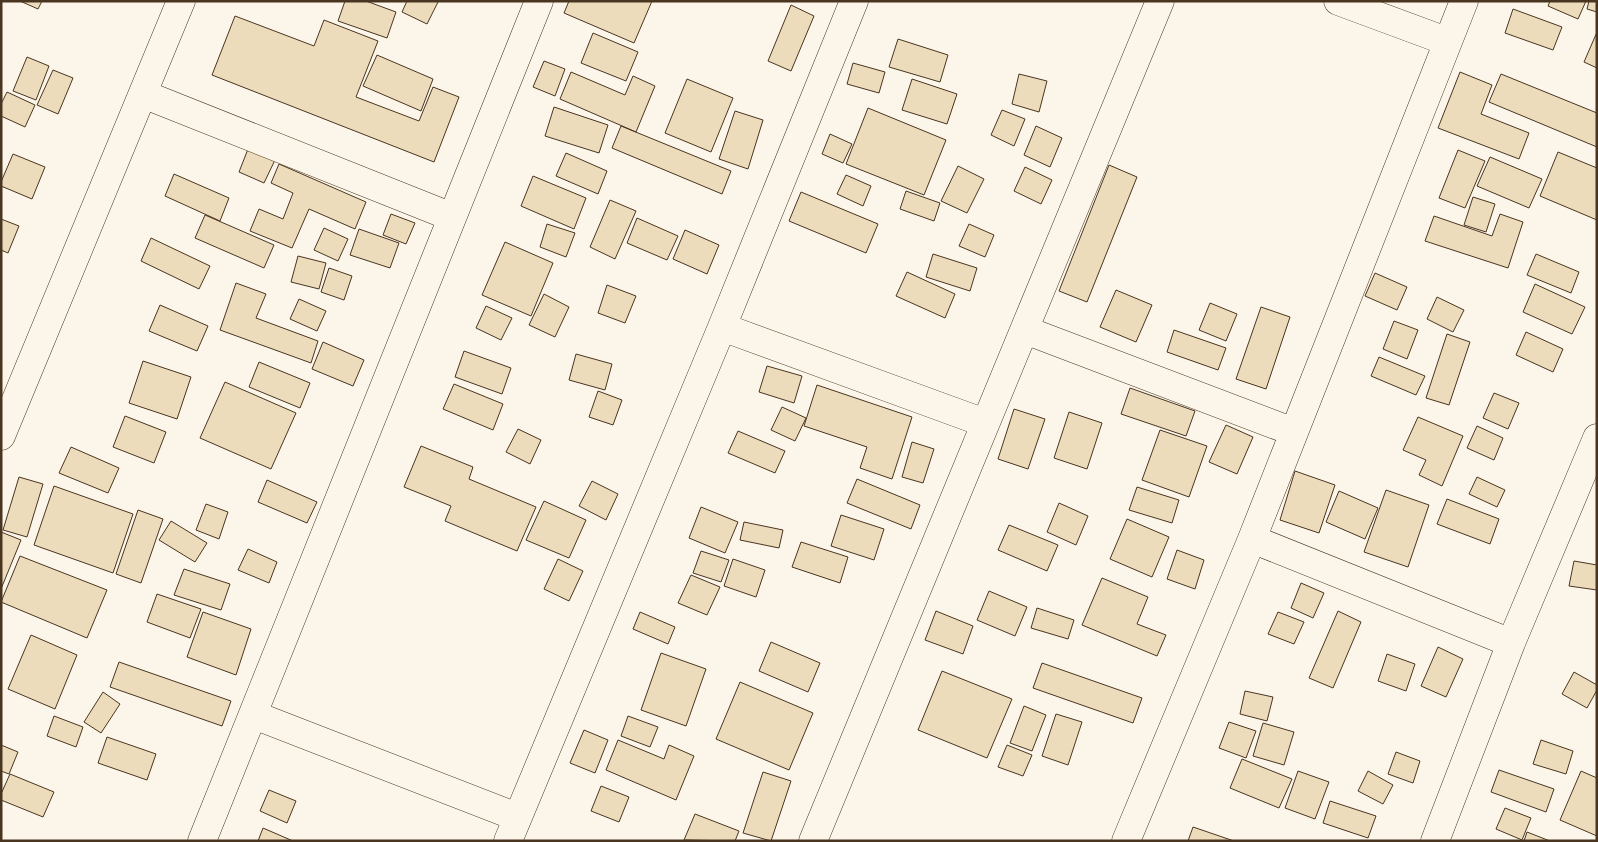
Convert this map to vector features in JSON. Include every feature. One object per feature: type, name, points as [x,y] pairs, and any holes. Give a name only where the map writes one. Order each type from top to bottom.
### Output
[{"type":"street","points":[[1,436],[181,1]]},
{"type":"street","points":[[202,841],[539,1]]},
{"type":"street","points":[[254,715],[512,829],[722,327],[854,1]]},
{"type":"street","points":[[813,841],[1160,1]]},
{"type":"street","points":[[1338,1],[1446,42]]},
{"type":"street","points":[[1126,841],[1252,539],[1446,42],[1464,1]]},
{"type":"street","points":[[143,94],[452,217]]},
{"type":"street","points":[[722,327],[985,423]]},
{"type":"street","points":[[1025,330],[1294,432]]},
{"type":"street","points":[[1435,841],[1511,643],[1597,438]]},
{"type":"street","points":[[1252,539],[1511,643]]},
{"type":"building","points":[[20,1],[42,1],[38,9]]},
{"type":"building","points":[[345,1],[366,1],[396,12],[387,38],[338,21]]},
{"type":"building","points":[[407,1],[438,2],[427,24],[402,12]]},
{"type":"building","points":[[569,1],[652,1],[634,43],[564,13]]},
{"type":"building","points":[[1550,1],[1586,1],[1578,19],[1548,6]]},
{"type":"building","points":[[1589,1],[1597,1],[1597,12],[1587,9]]},
{"type":"building","points":[[791,5],[814,16],[791,71],[768,61]]},
{"type":"building","points":[[1513,9],[1562,27],[1553,50],[1505,33]]},
{"type":"building","points":[[235,16],[314,46],[324,20],[378,41],[356,97],[419,121],[433,87],[459,97],[434,162],[212,75]]},
{"type":"building","points":[[1597,32],[1597,68],[1584,62]]},
{"type":"building","points":[[593,33],[638,52],[626,81],[581,63]]},
{"type":"building","points":[[898,39],[948,55],[940,82],[889,67]]},
{"type":"building","points":[[377,55],[433,79],[421,111],[363,86]]},
{"type":"building","points":[[27,57],[49,66],[36,100],[13,91]]},
{"type":"building","points":[[544,61],[565,69],[555,96],[533,87]]},
{"type":"building","points":[[853,63],[885,72],[879,93],[847,84]]},
{"type":"building","points":[[53,70],[73,78],[58,114],[37,105]]},
{"type":"building","points":[[571,72],[625,95],[633,76],[655,86],[636,132],[560,99]]},
{"type":"building","points":[[1460,72],[1492,85],[1481,114],[1529,133],[1519,159],[1438,128]]},
{"type":"building","points":[[1019,74],[1047,81],[1039,112],[1012,104]]},
{"type":"building","points":[[1501,74],[1597,113],[1597,147],[1489,102]]},
{"type":"building","points":[[687,79],[733,98],[711,152],[665,133]]},
{"type":"building","points":[[912,79],[957,94],[947,124],[902,110]]},
{"type":"building","points":[[7,92],[35,105],[25,127],[1,116],[1,104]]},
{"type":"building","points":[[554,107],[608,125],[599,153],[545,136]]},
{"type":"building","points":[[868,108],[946,140],[924,195],[846,164]]},
{"type":"building","points":[[1002,110],[1025,119],[1014,146],[991,135]]},
{"type":"building","points":[[735,111],[763,120],[748,169],[719,159]]},
{"type":"building","points":[[621,126],[731,171],[722,194],[612,148]]},
{"type":"building","points":[[1036,126],[1062,138],[1050,167],[1024,155]]},
{"type":"building","points":[[830,134],[852,144],[843,163],[822,154]]},
{"type":"building","points":[[248,149],[275,160],[264,183],[239,172]]},
{"type":"building","points":[[1458,150],[1485,161],[1465,208],[1439,198]]},
{"type":"building","points":[[1558,152],[1597,168],[1597,220],[1540,196]]},
{"type":"building","points":[[566,153],[607,171],[598,194],[556,176]]},
{"type":"building","points":[[13,154],[45,167],[32,199],[1,186]]},
{"type":"building","points":[[1490,157],[1542,179],[1529,208],[1477,186]]},
{"type":"building","points":[[279,164],[366,202],[355,229],[309,209],[292,248],[250,231],[259,209],[283,219],[293,193],[271,183]]},
{"type":"building","points":[[1109,165],[1137,177],[1087,302],[1059,291]]},
{"type":"building","points":[[958,166],[984,179],[967,213],[941,201]]},
{"type":"building","points":[[1025,167],[1052,180],[1041,204],[1014,191]]},
{"type":"building","points":[[174,174],[229,198],[220,221],[165,196]]},
{"type":"building","points":[[846,175],[871,186],[863,206],[837,194]]},
{"type":"building","points":[[533,176],[586,198],[574,229],[521,206]]},
{"type":"building","points":[[906,191],[940,203],[934,221],[900,209]]},
{"type":"building","points":[[801,192],[878,224],[866,253],[789,221]]},
{"type":"building","points":[[1473,197],[1495,204],[1486,232],[1464,225]]},
{"type":"building","points":[[610,200],[636,211],[615,259],[590,247]]},
{"type":"building","points":[[391,214],[415,223],[406,244],[383,235]]},
{"type":"building","points":[[1500,214],[1523,222],[1508,268],[1425,241],[1434,216],[1492,236]]},
{"type":"building","points":[[205,215],[274,245],[264,268],[195,238]]},
{"type":"building","points":[[637,218],[678,236],[667,260],[627,243]]},
{"type":"building","points":[[1,219],[19,226],[8,253],[1,250]]},
{"type":"building","points":[[547,224],[575,233],[566,257],[540,247]]},
{"type":"building","points":[[969,224],[994,235],[985,257],[959,246]]},
{"type":"building","points":[[324,228],[348,239],[338,261],[314,250]]},
{"type":"building","points":[[359,229],[399,243],[390,268],[350,255]]},
{"type":"building","points":[[685,230],[719,245],[707,274],[673,259]]},
{"type":"building","points":[[151,238],[210,266],[199,289],[141,261]]},
{"type":"building","points":[[505,242],[553,263],[531,316],[482,295]]},
{"type":"building","points":[[933,254],[977,268],[970,291],[926,277]]},
{"type":"building","points":[[1536,254],[1579,272],[1571,293],[1527,275]]},
{"type":"building","points":[[298,256],[326,263],[319,289],[291,282]]},
{"type":"building","points":[[329,268],[352,276],[344,300],[321,292]]},
{"type":"building","points":[[907,272],[955,294],[945,318],[896,296]]},
{"type":"building","points":[[1375,273],[1407,287],[1397,310],[1365,296]]},
{"type":"building","points":[[236,283],[266,294],[256,318],[318,341],[311,363],[220,330]]},
{"type":"building","points":[[1535,284],[1585,307],[1572,334],[1523,312]]},
{"type":"building","points":[[607,285],[636,296],[625,323],[598,313]]},
{"type":"building","points":[[1116,290],[1152,305],[1136,342],[1100,327]]},
{"type":"building","points":[[544,294],[569,307],[555,337],[529,325]]},
{"type":"building","points":[[1437,297],[1464,310],[1453,332],[1427,319]]},
{"type":"building","points":[[299,299],[326,311],[317,331],[290,319]]},
{"type":"building","points":[[1210,303],[1237,314],[1226,341],[1199,330]]},
{"type":"building","points":[[160,305],[208,326],[197,351],[149,331]]},
{"type":"building","points":[[486,306],[512,318],[501,340],[476,328]]},
{"type":"building","points":[[1261,307],[1290,317],[1266,389],[1236,379]]},
{"type":"building","points":[[1394,321],[1418,330],[1407,359],[1383,349]]},
{"type":"building","points":[[1174,330],[1226,348],[1218,370],[1167,352]]},
{"type":"building","points":[[1526,332],[1563,349],[1553,372],[1516,355]]},
{"type":"building","points":[[1447,334],[1470,342],[1449,405],[1426,398]]},
{"type":"building","points":[[323,342],[364,360],[353,386],[312,369]]},
{"type":"building","points":[[464,351],[511,368],[502,394],[455,377]]},
{"type":"building","points":[[576,354],[612,364],[605,390],[569,380]]},
{"type":"building","points":[[1379,357],[1425,376],[1416,395],[1371,376]]},
{"type":"building","points":[[143,361],[191,377],[177,419],[129,403]]},
{"type":"building","points":[[259,362],[310,383],[300,408],[249,387]]},
{"type":"building","points":[[767,366],[802,376],[794,403],[759,392]]},
{"type":"building","points":[[225,382],[296,413],[271,469],[200,438]]},
{"type":"building","points":[[454,384],[503,404],[493,430],[443,409]]},
{"type":"building","points":[[817,385],[912,417],[892,479],[860,468],[867,447],[804,426]]},
{"type":"building","points":[[1130,388],[1195,411],[1186,436],[1121,414]]},
{"type":"building","points":[[598,391],[622,400],[613,425],[589,417]]},
{"type":"building","points":[[1494,393],[1519,403],[1508,429],[1483,418]]},
{"type":"building","points":[[782,407],[806,418],[795,441],[771,430]]},
{"type":"building","points":[[1014,409],[1045,419],[1028,469],[998,459]]},
{"type":"building","points":[[1069,412],[1102,423],[1087,469],[1054,458]]},
{"type":"building","points":[[125,416],[166,432],[154,463],[113,447]]},
{"type":"building","points":[[1418,417],[1463,436],[1442,486],[1419,475],[1426,460],[1403,450]]},
{"type":"building","points":[[1226,425],[1253,437],[1237,474],[1209,462]]},
{"type":"building","points":[[1477,426],[1503,438],[1494,460],[1467,448]]},
{"type":"building","points":[[518,429],[541,440],[530,464],[506,452]]},
{"type":"building","points":[[1160,430],[1207,446],[1189,497],[1142,480]]},
{"type":"building","points":[[738,431],[785,451],[775,473],[728,453]]},
{"type":"building","points":[[912,442],[934,449],[923,483],[902,477]]},
{"type":"building","points":[[421,446],[473,467],[469,479],[536,507],[517,551],[445,521],[451,506],[404,487]]},
{"type":"building","points":[[71,447],[119,468],[108,493],[59,473]]},
{"type":"building","points":[[1295,471],[1335,485],[1319,533],[1280,520]]},
{"type":"building","points":[[19,477],[43,484],[27,537],[3,530]]},
{"type":"building","points":[[1477,477],[1505,490],[1497,507],[1469,494]]},
{"type":"building","points":[[857,479],[920,505],[911,529],[847,503]]},
{"type":"building","points":[[267,480],[317,502],[307,523],[258,502]]},
{"type":"building","points":[[592,481],[618,494],[606,520],[579,506]]},
{"type":"building","points":[[54,486],[133,514],[113,573],[34,545]]},
{"type":"building","points":[[1137,487],[1179,500],[1172,523],[1129,510]]},
{"type":"building","points":[[1386,490],[1429,505],[1408,567],[1364,552]]},
{"type":"building","points":[[1339,491],[1378,508],[1365,539],[1326,522]]},
{"type":"building","points":[[1447,499],[1499,519],[1490,544],[1437,524]]},
{"type":"building","points":[[544,501],[586,520],[569,558],[526,540]]},
{"type":"building","points":[[1059,503],[1088,516],[1076,545],[1047,532]]},
{"type":"building","points":[[206,504],[228,512],[219,539],[196,530]]},
{"type":"building","points":[[701,507],[738,522],[725,553],[689,538]]},
{"type":"building","points":[[138,510],[163,519],[141,583],[116,574]]},
{"type":"building","points":[[841,515],[884,529],[874,560],[831,546]]},
{"type":"building","points":[[1127,519],[1169,537],[1152,577],[1110,559]]},
{"type":"building","points":[[171,521],[207,543],[195,562],[159,540]]},
{"type":"building","points":[[744,522],[783,530],[779,548],[740,540]]},
{"type":"building","points":[[1009,525],[1058,545],[1047,571],[998,550]]},
{"type":"building","points":[[1,532],[21,540],[1,589]]},
{"type":"building","points":[[801,542],[848,557],[840,583],[792,567]]},
{"type":"building","points":[[248,549],[277,562],[269,583],[238,570]]},
{"type":"building","points":[[1177,550],[1204,560],[1195,589],[1167,579]]},
{"type":"building","points":[[701,551],[729,560],[721,582],[693,573]]},
{"type":"building","points":[[20,556],[107,590],[87,638],[1,602]]},
{"type":"building","points":[[558,559],[583,571],[569,601],[544,589]]},
{"type":"building","points":[[733,559],[765,570],[756,597],[724,586]]},
{"type":"building","points":[[1574,561],[1597,565],[1597,590],[1569,586]]},
{"type":"building","points":[[184,569],[230,584],[221,610],[174,595]]},
{"type":"building","points":[[691,575],[720,587],[707,615],[678,603]]},
{"type":"building","points":[[1102,578],[1148,597],[1137,624],[1166,635],[1157,656],[1082,625]]},
{"type":"building","points":[[1301,583],[1324,593],[1313,618],[1291,608]]},
{"type":"building","points":[[989,591],[1027,607],[1015,636],[977,620]]},
{"type":"building","points":[[157,594],[201,609],[190,638],[147,622]]},
{"type":"building","points":[[1037,608],[1074,620],[1068,639],[1031,628]]},
{"type":"building","points":[[936,611],[973,626],[963,654],[925,640]]},
{"type":"building","points":[[1338,611],[1361,622],[1333,688],[1309,678]]},
{"type":"building","points":[[203,612],[251,629],[236,675],[187,657]]},
{"type":"building","points":[[640,612],[675,627],[668,644],[633,629]]},
{"type":"building","points":[[1278,612],[1304,622],[1294,644],[1268,634]]},
{"type":"building","points":[[31,635],[77,655],[55,709],[8,689]]},
{"type":"building","points":[[771,642],[820,663],[808,692],[759,671]]},
{"type":"building","points":[[1438,647],[1463,659],[1446,697],[1421,686]]},
{"type":"building","points":[[661,653],[706,669],[686,726],[641,710]]},
{"type":"building","points":[[1387,654],[1415,664],[1406,691],[1378,681]]},
{"type":"building","points":[[119,662],[231,701],[222,726],[110,687]]},
{"type":"building","points":[[1042,663],[1142,698],[1133,723],[1033,688]]},
{"type":"building","points":[[942,671],[1012,699],[987,758],[918,730]]},
{"type":"building","points":[[1574,672],[1597,685],[1597,690],[1587,708],[1562,694]]},
{"type":"building","points":[[740,682],[813,713],[789,770],[716,739]]},
{"type":"building","points":[[1245,691],[1273,697],[1267,721],[1240,714]]},
{"type":"building","points":[[103,692],[120,704],[101,733],[84,722]]},
{"type":"building","points":[[1024,706],[1046,715],[1032,751],[1010,743]]},
{"type":"building","points":[[1056,714],[1082,722],[1068,765],[1042,756]]},
{"type":"building","points":[[54,716],[83,727],[76,747],[47,736]]},
{"type":"building","points":[[628,716],[658,727],[650,747],[621,736]]},
{"type":"building","points":[[1229,722],[1256,731],[1246,758],[1219,748]]},
{"type":"building","points":[[1263,723],[1294,732],[1284,765],[1253,756]]},
{"type":"building","points":[[584,730],[608,740],[595,773],[570,763]]},
{"type":"building","points":[[107,737],[156,754],[147,780],[98,763]]},
{"type":"building","points":[[618,740],[664,759],[669,745],[694,756],[676,800],[606,770]]},
{"type":"building","points":[[1541,740],[1573,751],[1566,774],[1533,764]]},
{"type":"building","points":[[1,745],[18,752],[9,774],[1,771]]},
{"type":"building","points":[[1007,745],[1032,755],[1023,776],[998,767]]},
{"type":"building","points":[[1396,752],[1420,761],[1413,783],[1388,774]]},
{"type":"building","points":[[1242,759],[1292,779],[1279,808],[1230,788]]},
{"type":"building","points":[[1499,770],[1554,789],[1546,812],[1491,792]]},
{"type":"building","points":[[1298,771],[1329,782],[1315,819],[1285,808]]},
{"type":"building","points":[[1368,771],[1393,785],[1383,804],[1358,791]]},
{"type":"building","points":[[1581,771],[1597,778],[1597,836],[1560,820]]},
{"type":"building","points":[[763,772],[791,781],[771,841],[743,833]]},
{"type":"building","points":[[10,774],[54,792],[43,817],[1,800],[1,794]]},
{"type":"building","points":[[601,786],[629,797],[619,822],[591,811]]},
{"type":"building","points":[[269,790],[296,801],[287,823],[260,811]]},
{"type":"building","points":[[1330,801],[1376,816],[1368,838],[1323,823]]},
{"type":"building","points":[[1505,808],[1531,818],[1522,840],[1496,829]]},
{"type":"building","points":[[695,814],[739,831],[735,841],[684,840]]},
{"type":"building","points":[[1193,827],[1234,841],[1188,841]]},
{"type":"building","points":[[263,828],[293,841],[258,841]]},
{"type":"building","points":[[1527,832],[1550,841],[1524,841]]}]
